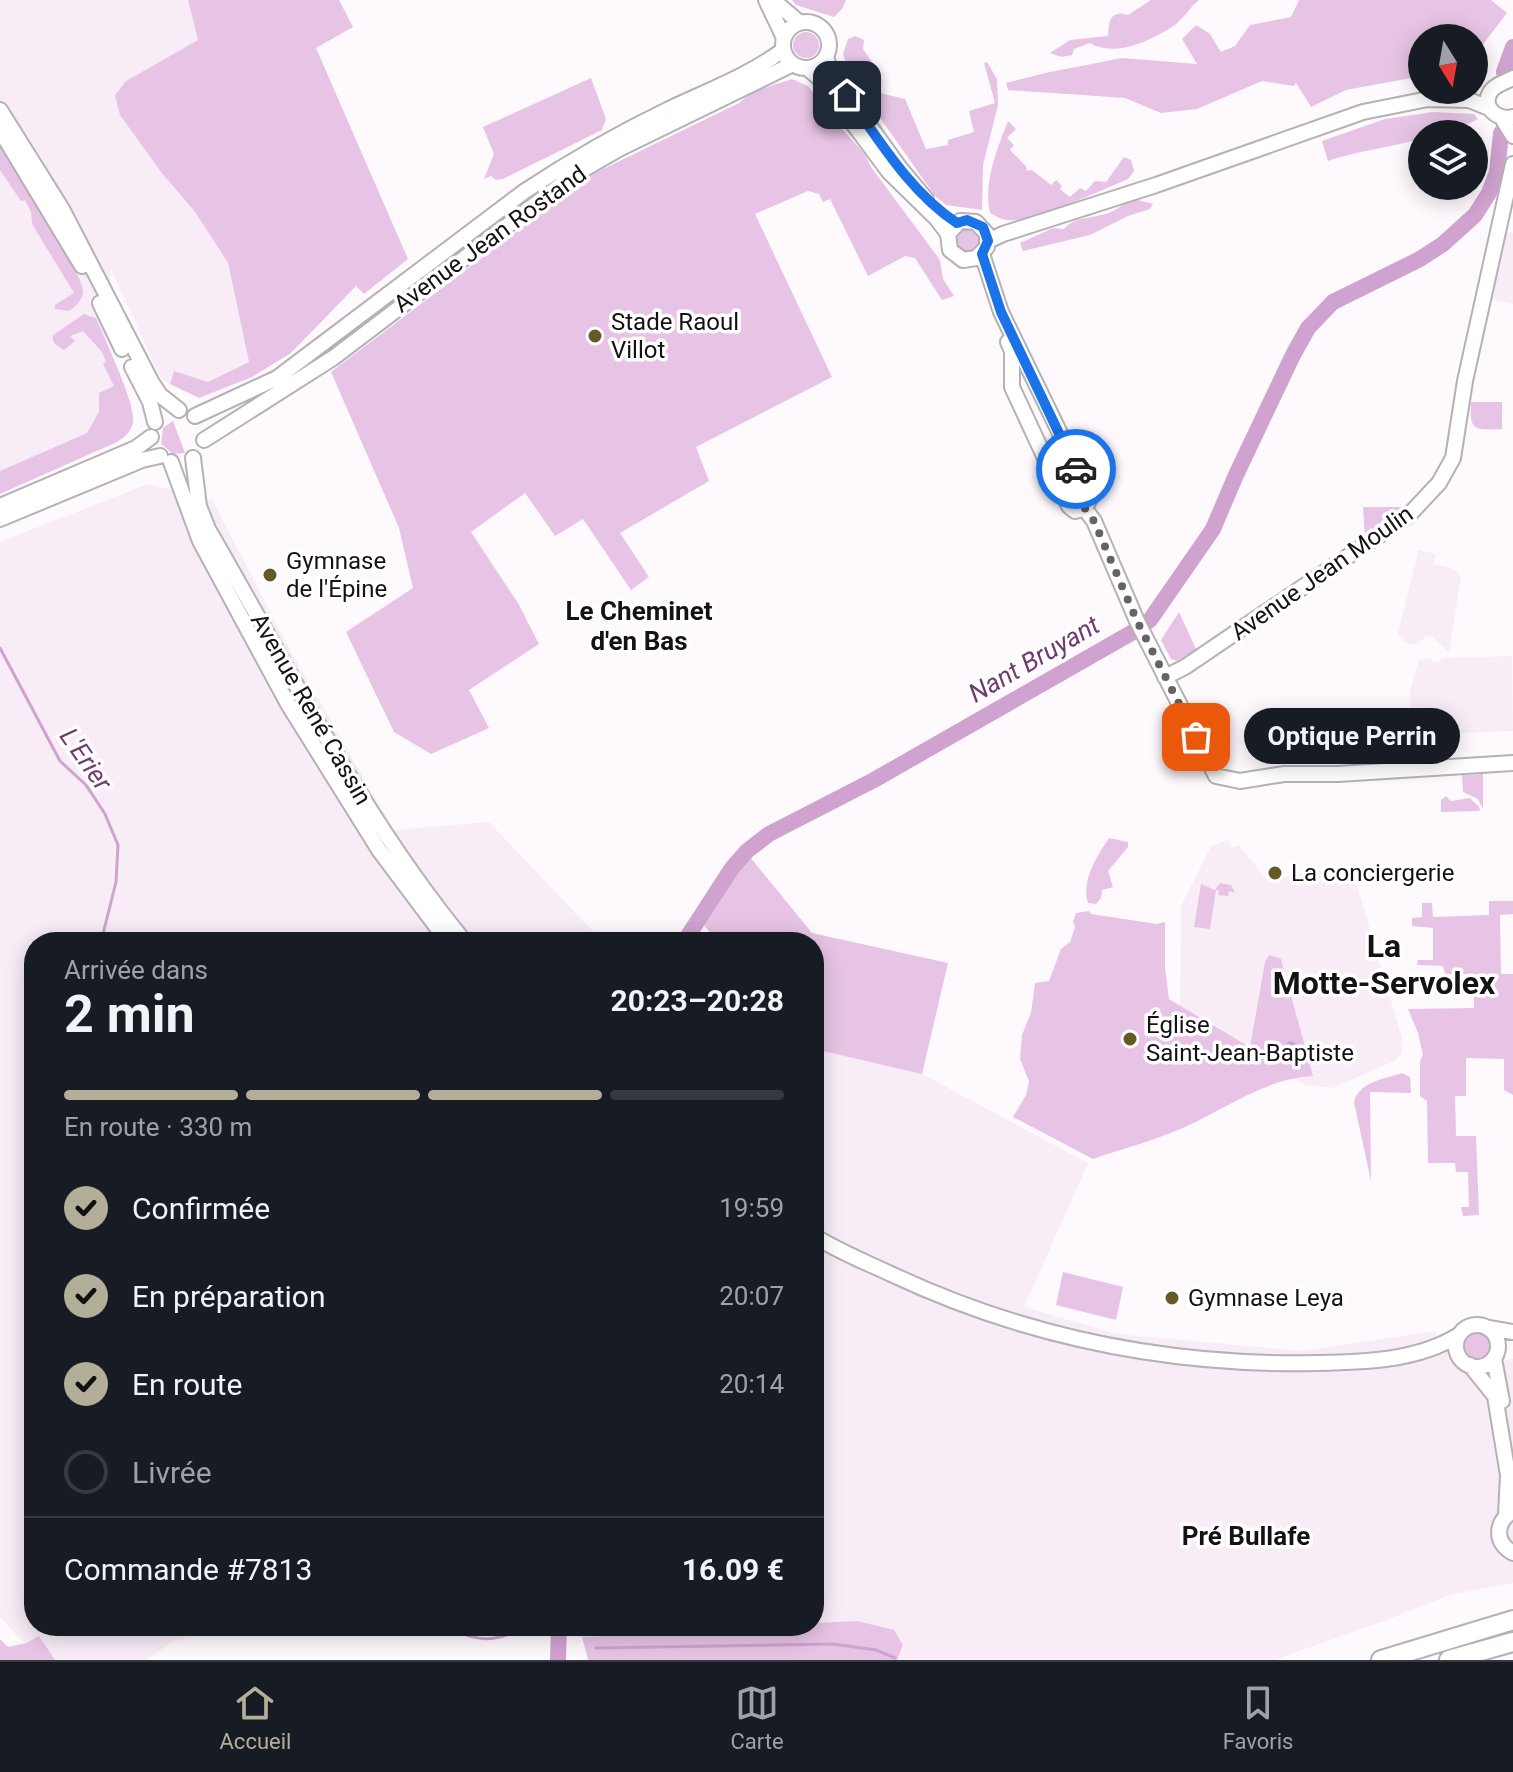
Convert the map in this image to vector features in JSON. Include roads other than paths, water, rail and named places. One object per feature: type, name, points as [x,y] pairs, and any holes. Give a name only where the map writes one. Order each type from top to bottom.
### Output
[{"type":"highway","points":[[1381,1660],[1513,1620]]},
{"type":"highway","points":[[1449,1660],[1513,1642]]},
{"type":"main road","points":[[766,0],[783,44],[800,66],[820,79],[889,172],[937,219],[952,228]]},
{"type":"main road","points":[[773,0],[800,23]]},
{"type":"main road","points":[[783,44],[793,26],[800,23],[813,24],[824,31],[830,71],[900,168],[952,228],[950,250],[956,257],[1003,234],[1154,180],[1219,162],[1363,112],[1408,102]]},
{"type":"main road","name":"Avenue Jean Rostand","points":[[195,416],[277,378],[525,191],[566,164],[610,138],[732,79],[783,44]]},
{"type":"main road","points":[[800,66],[821,62],[826,56]]},
{"type":"main road","name":"Avenue Jean Rostand","points":[[193,458],[204,440],[333,358],[574,175],[619,149],[800,66]]},
{"type":"main road","points":[[1489,108],[1490,91],[1510,82]]},
{"type":"main road","points":[[1479,104],[1494,114],[1508,118],[1513,136]]},
{"type":"main road","points":[[0,110],[62,209],[152,383],[160,395],[179,410],[195,416],[204,432],[204,440]]},
{"type":"main road","points":[[0,130],[90,283],[150,402],[155,422],[151,437],[153,448],[165,459]]},
{"type":"main road","name":"Avenue Jean Moulin","points":[[1165,677],[1185,667],[1409,515],[1439,483],[1453,458],[1460,430],[1465,381],[1513,164]]},
{"type":"main road","points":[[952,228],[967,220],[981,245],[1001,312],[1079,475],[1080,486],[1088,496],[1085,509],[1094,521],[1140,627],[1216,776],[1240,781],[1284,774],[1348,774],[1513,763]]},
{"type":"main road","points":[[981,245],[1012,351],[1012,387],[1017,400],[1058,486],[1065,491],[1066,503],[1071,509],[1085,509]]},
{"type":"main road","points":[[1012,375],[1029,371]]},
{"type":"main road","points":[[155,422],[162,415],[179,410]]},
{"type":"main road","points":[[0,506],[136,448],[151,437]]},
{"type":"main road","points":[[0,519],[142,460],[165,459],[182,463],[193,458]]},
{"type":"main road","name":"Avenue René Cassin","points":[[193,458],[199,506],[208,529],[301,697],[390,842],[458,932]]},
{"type":"main road","name":"Avenue René Cassin","points":[[165,459],[200,541],[288,704],[379,850],[440,932]]},
{"type":"main road","points":[[1065,491],[1072,485],[1080,486]]},
{"type":"main road","points":[[824,1241],[924,1290],[1014,1323],[1097,1344],[1192,1359],[1269,1364],[1350,1362],[1419,1354],[1441,1346],[1468,1326],[1478,1324],[1513,1332]]},
{"type":"main road","points":[[1489,1328],[1498,1340],[1495,1357],[1513,1464]]},
{"type":"main road","points":[[1459,1335],[1456,1349],[1495,1396],[1508,1475],[1509,1513],[1499,1528],[1499,1537],[1513,1553]]},
{"type":"main road","points":[[1419,1354],[1483,1366],[1513,1346]]},
{"type":"waterway","name":"Nant Bruyant","points":[[1504,72],[1513,47]]},
{"type":"waterway","name":"Nant Bruyant","points":[[690,932],[732,868],[769,834],[874,780],[1150,620],[1213,529],[1308,328],[1333,302],[1420,259],[1443,244],[1475,215],[1489,193],[1497,172],[1501,133]]},
{"type":"waterway","name":"L'Erier","points":[[0,648],[60,761],[86,785],[105,814],[118,845],[116,882],[104,932]]},
{"type":"waterway","name":"L'Erier","points":[[467,1636],[486,1639],[505,1636]]},
{"type":"waterway","name":"Nant Bruyant","points":[[558,1660],[559,1636]]},
{"type":"waterway","points":[[596,1648],[833,1644],[876,1650],[895,1658]]},
{"type":"place","name":"Stade Raoul Villot","points":[[595,336]]},
{"type":"place","name":"Gymnase de l'Épine","points":[[270,575]]},
{"type":"place","name":"Optique Perrin","points":[[1196,737]]},
{"type":"place","name":"La conciergerie","points":[[1275,873]]},
{"type":"place","name":"Église Saint-Jean-Baptiste","points":[[1130,1039]]},
{"type":"place","name":"Gymnase Leya","points":[[1172,1298]]},
{"type":"district","name":"Le Cheminet d'en Bas","points":[[639,626]]},
{"type":"district","name":"La Motte-Servolex","points":[[1384,964]]},
{"type":"district","name":"Pré Bullafe","points":[[1246,1536]]}]
